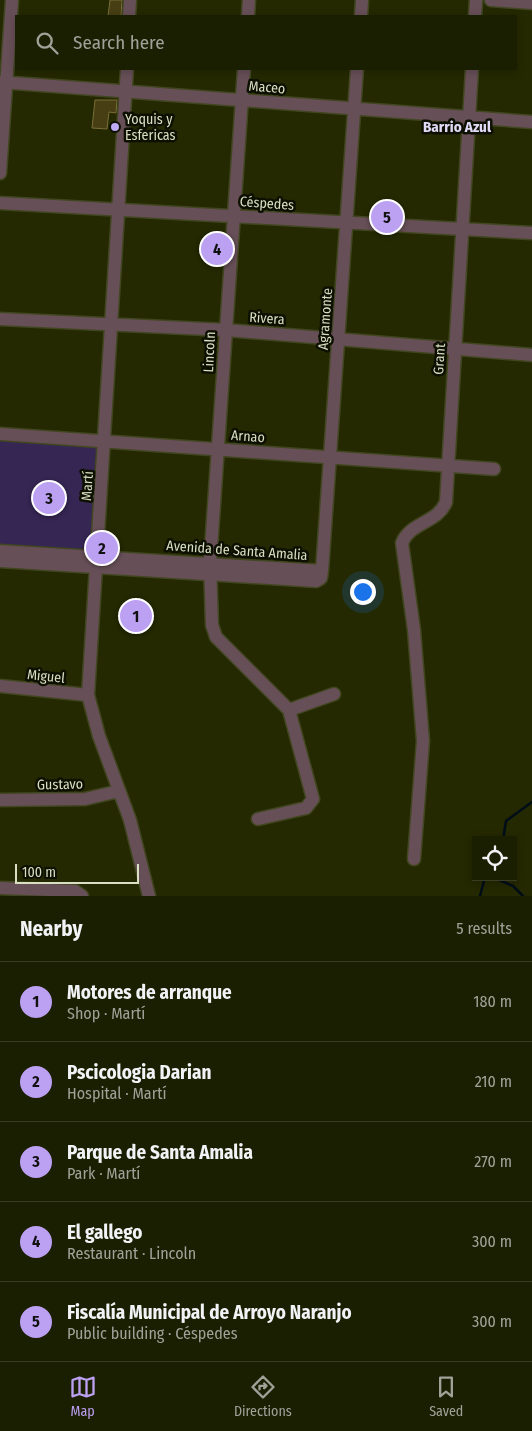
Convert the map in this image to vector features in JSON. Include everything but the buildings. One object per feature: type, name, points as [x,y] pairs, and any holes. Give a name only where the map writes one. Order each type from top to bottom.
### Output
[{"type":"street","points":[[0,173],[3,83],[12,0]]},
{"type":"street","points":[[129,15],[130,0]]},
{"type":"street","points":[[248,15],[249,0]]},
{"type":"street","points":[[361,15],[362,0]]},
{"type":"street","points":[[475,15],[476,0]]},
{"type":"street","points":[[491,0],[532,2]]},
{"type":"street","name":"Martí","points":[[127,70],[88,695],[98,736],[130,820],[149,896]]},
{"type":"street","name":"Lincoln","points":[[244,70],[210,569],[213,632],[288,710]]},
{"type":"street","name":"Agramonte","points":[[322,571],[357,70]]},
{"type":"street","name":"Grant","points":[[414,859],[423,741],[414,630],[402,543],[410,530],[439,515],[446,502],[446,465],[472,70]]},
{"type":"street","name":"Maceo","points":[[3,83],[532,122]]},
{"type":"street","name":"Céspedes","points":[[0,203],[532,233]]},
{"type":"street","name":"Rivera","points":[[0,319],[226,330],[532,355]]},
{"type":"street","name":"Arnao","points":[[0,434],[494,469]]},
{"type":"street","name":"Avenida de Santa Amalia","points":[[0,551],[96,562]]},
{"type":"street","name":"Avenida de Santa Amalia","points":[[0,561],[96,562],[210,569],[316,581],[321,578],[322,571]]},
{"type":"street","name":"Miguel","points":[[0,686],[88,695]]},
{"type":"street","points":[[258,819],[306,808],[313,799],[288,710],[334,694]]},
{"type":"street","name":"Gustavo","points":[[0,800],[85,800],[119,791]]},
{"type":"street","points":[[0,888],[75,891],[82,896]]},
{"type":"shaded area","points":[[0,437],[98,443],[92,550],[0,546]]},
{"type":"waterway","points":[[504,836],[506,821],[532,802]]},
{"type":"waterway","points":[[480,896],[484,881]]},
{"type":"waterway","points":[[501,881],[513,886],[523,896]]},
{"type":"place","name":"Yoquis y Esfericas","points":[[115,127]]},
{"type":"place","name":"Fiscalía Municipal de Arroyo Naranjo","points":[[387,217]]},
{"type":"place","name":"El gallego","points":[[217,249]]},
{"type":"place","name":"Parque de Santa Amalia","points":[[49,498]]},
{"type":"place","name":"Pscicologia Darian","points":[[102,548]]},
{"type":"place","name":"Motores de arranque","points":[[136,616]]},
{"type":"district","name":"Barrio Azul","points":[[457,127]]}]
